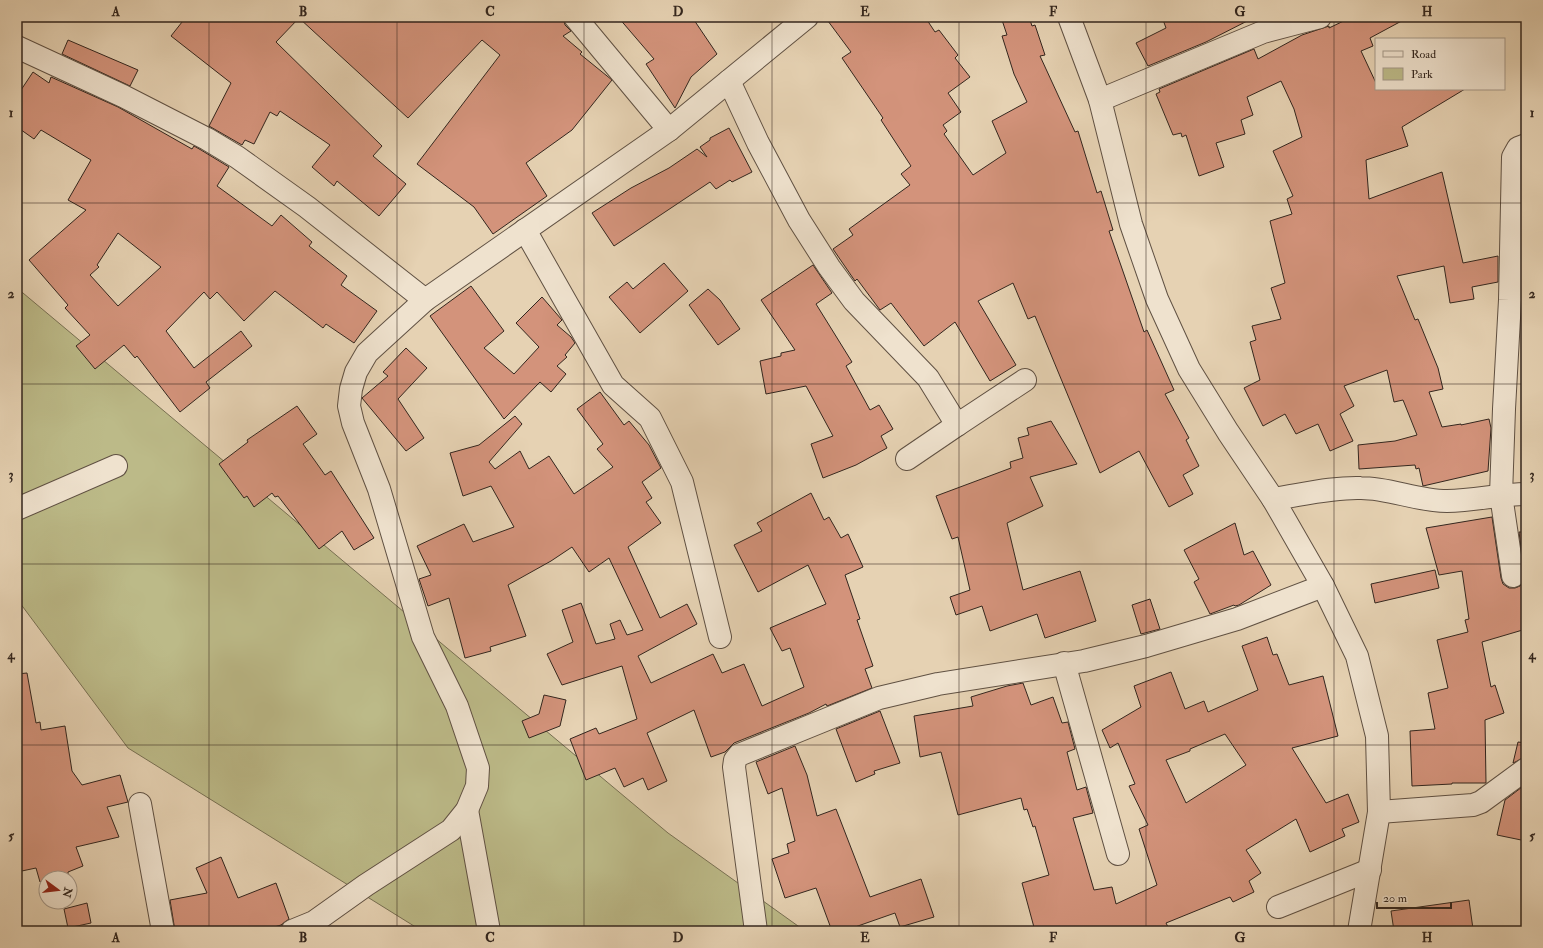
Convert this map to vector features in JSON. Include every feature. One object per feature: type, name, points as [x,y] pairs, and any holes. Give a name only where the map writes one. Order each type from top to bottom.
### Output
[{"type":"street","points":[[575,17],[669,130]]},
{"type":"street","points":[[292,931],[315,926],[366,885],[451,830],[467,810],[476,786],[478,768],[457,706],[423,637],[379,489],[353,423],[349,406],[351,389],[356,372],[367,353],[425,300],[669,130],[807,17]]},
{"type":"street","points":[[1069,17],[1100,100],[1132,224],[1157,299],[1189,369],[1228,432],[1273,499],[1323,586],[1357,656],[1377,736],[1380,812],[1359,931]]},
{"type":"street","points":[[1100,100],[1263,32],[1320,17]]},
{"type":"street","points":[[17,47],[123,96],[207,139],[236,156],[307,207],[425,300]]},
{"type":"street","points":[[729,81],[758,143],[799,220],[829,268],[854,301],[928,378],[957,425]]},
{"type":"street","points":[[1513,576],[1501,495],[1510,300],[1513,157],[1518,148],[1526,144]]},
{"type":"street","points":[[525,230],[613,385],[650,418],[682,482],[720,637]]},
{"type":"street","points":[[907,458],[1025,380]]},
{"type":"street","points":[[17,509],[116,466]]},
{"type":"street","points":[[1273,499],[1360,488],[1382,490],[1425,500],[1478,499],[1501,495],[1526,494]]},
{"type":"street","points":[[756,931],[734,767],[735,760],[739,755],[879,698],[938,684],[1084,661],[1146,646],[1238,619],[1323,586]]},
{"type":"street","points":[[1064,663],[1118,854]]},
{"type":"street","points":[[1380,812],[1473,805],[1481,802],[1526,769]]},
{"type":"street","points":[[140,804],[163,931]]},
{"type":"street","points":[[467,810],[489,931]]},
{"type":"street","points":[[1278,907],[1370,870]]},
{"type":"green space","points":[[17,288],[668,833],[805,931],[422,931],[128,748],[17,599]]},
{"type":"building","points":[[186,17],[563,17],[565,25],[571,31],[563,36],[582,52],[580,54],[612,80],[572,130],[526,163],[547,196],[493,234],[474,207],[417,164],[500,55],[482,40],[408,118],[299,18],[276,42],[382,146],[373,156],[406,184],[379,216],[337,181],[334,186],[312,167],[330,145],[280,111],[277,116],[270,112],[254,144],[245,140],[242,145],[209,126],[231,83],[171,36]]},
{"type":"building","points":[[618,17],[692,17],[717,54],[691,77],[675,108],[646,64],[654,59]]},
{"type":"building","points":[[825,17],[925,17],[935,32],[939,30],[958,55],[955,58],[970,77],[948,93],[961,112],[943,125],[947,131],[944,134],[973,175],[1006,153],[992,121],[1027,102],[1014,74],[1002,36],[1007,35],[1001,17],[1029,17],[1032,26],[1035,25],[1045,55],[1040,56],[1075,132],[1078,131],[1097,193],[1101,191],[1113,230],[1109,231],[1144,332],[1147,330],[1174,390],[1165,394],[1189,438],[1186,440],[1199,466],[1183,475],[1193,494],[1169,507],[1139,451],[1100,473],[1035,316],[1028,319],[1013,283],[978,301],[1016,365],[990,381],[955,322],[924,346],[891,303],[880,310],[857,279],[855,281],[833,249],[853,235],[849,229],[910,185],[901,174],[911,166],[881,120],[883,118],[842,58],[851,52]]},
{"type":"building","points":[[1162,17],[1255,17],[1206,42],[1148,66],[1136,43],[1166,28]]},
{"type":"building","points":[[1352,17],[1409,17],[1370,38],[1373,46],[1361,51],[1375,81],[1375,90],[1463,90],[1402,127],[1408,146],[1366,160],[1369,199],[1442,172],[1463,263],[1498,256],[1498,282],[1472,287],[1474,299],[1450,303],[1444,266],[1397,276],[1415,320],[1418,319],[1438,368],[1443,389],[1429,392],[1442,427],[1461,425],[1489,419],[1491,428],[1488,471],[1423,486],[1419,468],[1416,469],[1415,465],[1359,469],[1358,445],[1395,441],[1417,435],[1403,400],[1394,402],[1387,370],[1344,386],[1354,406],[1340,414],[1353,441],[1330,451],[1318,424],[1296,434],[1285,414],[1263,426],[1244,388],[1260,380],[1250,342],[1256,340],[1252,326],[1281,319],[1271,288],[1285,283],[1270,221],[1292,214],[1287,199],[1293,196],[1273,151],[1302,137],[1294,109],[1281,81],[1247,97],[1253,115],[1241,120],[1245,134],[1216,143],[1224,167],[1199,176],[1186,135],[1182,137],[1181,133],[1173,135],[1156,94],[1160,92],[1159,89],[1254,49],[1258,59],[1302,35],[1329,26],[1329,28]]},
{"type":"building","points":[[68,40],[138,70],[130,86],[62,54]]},
{"type":"building","points":[[33,72],[49,83],[51,77],[118,107],[192,149],[194,146],[201,150],[229,167],[217,186],[272,226],[281,215],[312,242],[309,246],[347,276],[341,285],[377,311],[354,343],[326,324],[323,328],[275,291],[244,321],[217,292],[210,299],[204,292],[166,331],[194,368],[241,331],[252,346],[206,382],[210,388],[180,412],[137,356],[135,358],[124,345],[95,369],[76,346],[90,335],[65,308],[68,305],[29,260],[86,210],[68,200],[91,160],[41,130],[34,139],[17,127],[17,96]],"holes":[[[118,233],[161,267],[118,306],[90,275],[99,267],[97,265]]]},
{"type":"building","points":[[729,128],[752,172],[732,182],[730,180],[716,189],[710,182],[614,246],[592,213],[631,188],[669,168],[697,149],[707,157],[700,147],[710,140],[710,138]]},
{"type":"building","points":[[1526,251],[1526,277],[1523,277],[1524,252]]},
{"type":"building","points":[[664,263],[688,291],[640,333],[609,297],[627,282],[633,289]]},
{"type":"building","points":[[813,265],[832,293],[816,304],[852,362],[846,366],[870,410],[879,405],[893,429],[881,436],[887,448],[856,465],[823,478],[811,444],[833,436],[806,386],[766,394],[760,361],[781,356],[781,353],[795,350],[761,300]]},
{"type":"building","points":[[471,286],[504,331],[484,348],[514,374],[539,347],[516,323],[542,297],[562,320],[557,325],[571,337],[575,343],[565,355],[567,357],[557,366],[566,374],[551,392],[540,382],[504,419],[430,316]]},
{"type":"building","points":[[708,289],[720,300],[740,329],[718,345],[689,305]]},
{"type":"building","points":[[406,348],[427,368],[398,399],[424,438],[406,451],[362,398],[388,376],[383,372]]},
{"type":"building","points":[[600,392],[624,425],[629,421],[649,445],[661,468],[642,482],[652,498],[646,502],[661,523],[628,547],[660,618],[687,604],[697,624],[638,656],[651,683],[713,654],[722,673],[744,664],[762,706],[804,687],[790,648],[782,651],[770,628],[826,604],[808,565],[758,592],[734,545],[762,531],[757,523],[811,493],[824,520],[829,517],[841,538],[848,534],[863,567],[845,575],[860,619],[857,620],[873,666],[865,669],[872,688],[827,706],[826,704],[809,713],[734,743],[725,752],[711,757],[694,710],[647,733],[667,781],[648,790],[643,778],[624,787],[615,768],[586,780],[570,739],[596,728],[599,734],[637,719],[622,666],[562,685],[547,654],[573,642],[562,610],[581,603],[596,644],[615,639],[610,624],[620,620],[627,635],[643,630],[609,558],[589,572],[572,547],[551,561],[508,585],[526,636],[490,647],[491,651],[465,658],[449,598],[428,606],[419,579],[431,575],[417,546],[464,524],[473,542],[514,527],[491,486],[463,496],[450,453],[479,445],[515,416],[522,424],[489,462],[495,469],[520,451],[529,469],[549,456],[574,494],[613,467],[597,449],[603,444],[577,409]]},
{"type":"building","points":[[297,406],[317,434],[303,444],[325,475],[331,471],[374,538],[354,550],[342,531],[319,549],[278,496],[275,497],[272,493],[254,507],[247,496],[244,498],[219,464],[248,442],[247,440]]},
{"type":"building","points":[[1051,421],[1077,464],[1030,477],[1043,506],[1007,523],[1023,590],[1080,571],[1096,621],[1045,638],[1037,614],[990,631],[982,606],[956,615],[950,597],[970,590],[958,537],[952,539],[936,496],[1011,468],[1010,462],[1023,458],[1018,438],[1029,435],[1027,428]]},
{"type":"building","points":[[1492,517],[1501,578],[1503,584],[1509,588],[1520,586],[1525,580],[1519,532],[1526,532],[1526,629],[1482,642],[1491,687],[1495,685],[1504,713],[1485,720],[1486,783],[1452,783],[1412,786],[1410,731],[1435,729],[1428,693],[1448,688],[1437,640],[1468,632],[1465,620],[1469,619],[1462,571],[1439,575],[1426,528]]},
{"type":"building","points":[[1235,523],[1244,555],[1253,551],[1271,585],[1239,605],[1234,605],[1210,614],[1194,582],[1199,579],[1184,550]]},
{"type":"building","points":[[1435,570],[1439,588],[1375,603],[1371,584]]},
{"type":"building","points":[[1150,599],[1160,629],[1141,634],[1132,605]]},
{"type":"building","points":[[1267,637],[1273,655],[1277,654],[1289,685],[1323,676],[1338,736],[1292,748],[1326,803],[1348,794],[1359,822],[1342,829],[1345,836],[1310,852],[1296,819],[1246,850],[1261,873],[1249,881],[1254,892],[1233,902],[1230,897],[1166,923],[1170,931],[1035,931],[1022,883],[1049,875],[1035,826],[1033,827],[1027,809],[1024,810],[1021,798],[958,815],[941,752],[920,757],[914,716],[973,706],[971,697],[1007,686],[1023,683],[1031,705],[1053,697],[1062,723],[1068,722],[1075,749],[1067,752],[1077,790],[1086,787],[1093,813],[1073,818],[1094,890],[1112,887],[1116,904],[1157,885],[1139,829],[1148,825],[1129,786],[1135,784],[1118,743],[1110,748],[1102,730],[1141,707],[1134,686],[1171,672],[1185,709],[1204,701],[1208,712],[1258,690],[1242,646]],"holes":[[[1225,734],[1246,765],[1186,803],[1166,760],[1190,751],[1190,749]]]},
{"type":"building","points":[[27,673],[36,723],[40,722],[41,730],[65,726],[72,771],[82,785],[120,775],[128,802],[107,807],[119,837],[76,847],[83,866],[73,870],[38,870],[38,875],[36,868],[17,872],[17,674]]},
{"type":"building","points":[[544,695],[566,700],[560,726],[529,738],[522,721],[539,714]]},
{"type":"building","points":[[880,711],[900,763],[874,771],[875,774],[856,782],[836,729]]},
{"type":"building","points":[[1518,742],[1526,743],[1526,757],[1513,763]]},
{"type":"building","points":[[795,746],[807,775],[817,816],[836,809],[870,897],[921,879],[934,917],[900,927],[895,913],[855,927],[857,931],[832,931],[816,888],[785,898],[772,859],[789,853],[787,844],[795,841],[782,788],[768,794],[756,762]]},
{"type":"building","points":[[1526,784],[1526,841],[1497,835],[1505,800]]},
{"type":"building","points":[[221,857],[238,898],[276,883],[289,919],[281,925],[261,931],[175,931],[170,900],[207,893],[196,868]]},
{"type":"building","points":[[1469,900],[1473,929],[1460,931],[1394,931],[1391,911]]},
{"type":"building","points":[[87,903],[91,923],[68,928],[64,910],[78,910],[78,905]]}]
